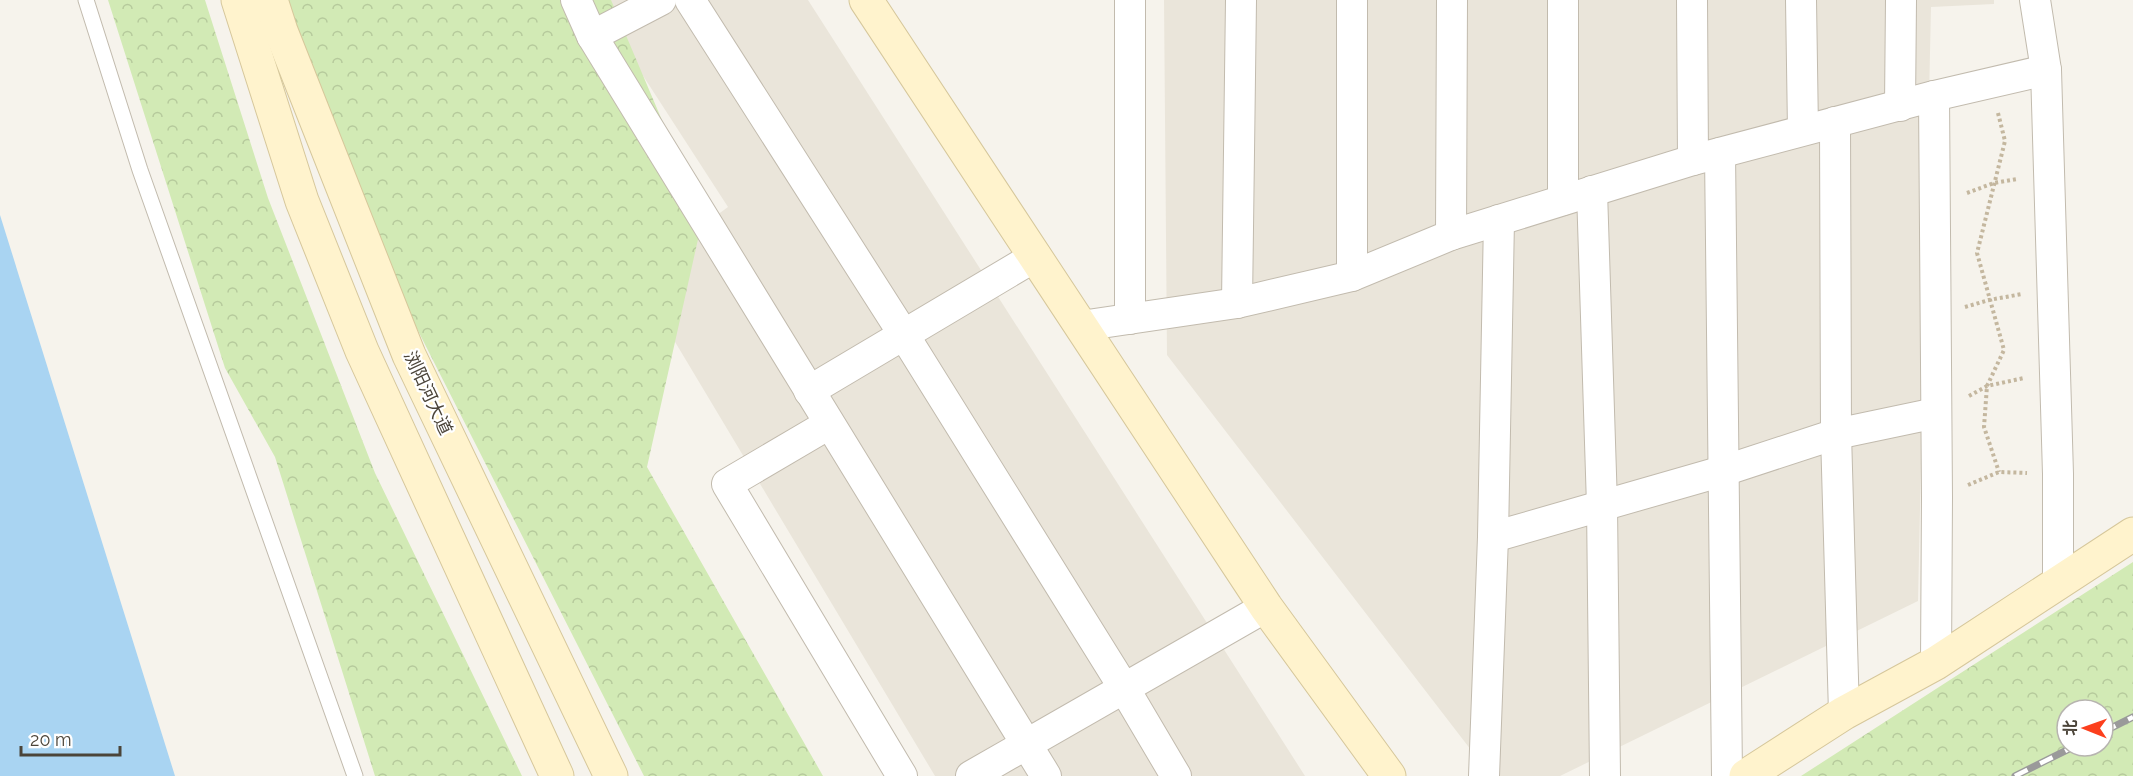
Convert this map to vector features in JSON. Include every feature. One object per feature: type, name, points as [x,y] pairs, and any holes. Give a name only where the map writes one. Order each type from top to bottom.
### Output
[{"type":"main road","points":[[238,0],[302,201],[362,351],[557,776]]},
{"type":"main road","name":"浏阳河大道","points":[[271,0],[280,31],[409,355],[611,776]]},
{"type":"main road","points":[[866,0],[1266,607],[1389,776]]},
{"type":"main road","points":[[1746,776],[1844,713],[1936,663],[2133,534]]},
{"type":"street","points":[[576,0],[592,36],[1046,776]]},
{"type":"street","points":[[592,36],[661,0]]},
{"type":"street","points":[[690,0],[904,335],[1124,688],[1176,776]]},
{"type":"street","points":[[1130,0],[1130,319]]},
{"type":"street","points":[[1237,303],[1241,0]]},
{"type":"street","points":[[1352,0],[1352,276]]},
{"type":"street","points":[[1451,235],[1452,0]]},
{"type":"street","points":[[1563,0],[1563,200]]},
{"type":"street","points":[[1692,0],[1706,157],[1723,471],[1728,776]]},
{"type":"street","points":[[1801,0],[1803,130]]},
{"type":"street","points":[[1900,106],[1901,0]]},
{"type":"street","points":[[2035,0],[2046,70],[2058,474],[2058,582]]},
{"type":"street","points":[[1082,326],[1237,303],[1352,276],[1451,235],[1592,190],[1803,130],[2046,70]]},
{"type":"street","points":[[1934,96],[1936,663]]},
{"type":"street","points":[[1835,122],[1836,434],[1844,713]]},
{"type":"street","points":[[1592,190],[1602,505],[1605,776]]},
{"type":"street","points":[[1484,776],[1499,220]]},
{"type":"street","points":[[808,391],[1036,256]]},
{"type":"street","points":[[1492,537],[1723,471],[1836,434],[1936,413]]},
{"type":"street","points":[[829,424],[727,484],[902,776]]},
{"type":"street","points":[[971,776],[1266,607]]},
{"type":"lane","points":[[86,0],[140,171],[355,776]]},
{"type":"path","points":[[1991,83],[2005,141],[1977,253],[2004,350],[1987,386],[1984,427],[1999,472]]},
{"type":"path","points":[[1935,206],[1994,183],[2050,174]]},
{"type":"path","points":[[1936,315],[1989,300],[2053,289]]},
{"type":"path","points":[[1936,413],[1987,386],[2055,372]]},
{"type":"path","points":[[1937,497],[1999,472],[2058,474]]},
{"type":"shaded area","points":[[594,0],[808,0],[1305,776],[935,776],[635,275],[728,207]]},
{"type":"shaded area","points":[[1164,0],[1994,0],[1994,4],[1931,7],[1918,601],[1560,776],[1491,776],[1167,355]]},
{"type":"green space","points":[[108,0],[205,0],[268,198],[375,473],[522,776],[375,776],[275,457],[225,368]]},
{"type":"green space","points":[[287,0],[611,0],[703,217],[647,467],[823,776],[644,776],[339,175]]},
{"type":"green space","points":[[2133,562],[2133,776],[1801,776]]},
{"type":"water","points":[[0,215],[175,776],[0,776]]},
{"type":"railway","points":[[2115,726],[2133,717]]},
{"type":"railway","points":[[2015,776],[2055,756]]}]
